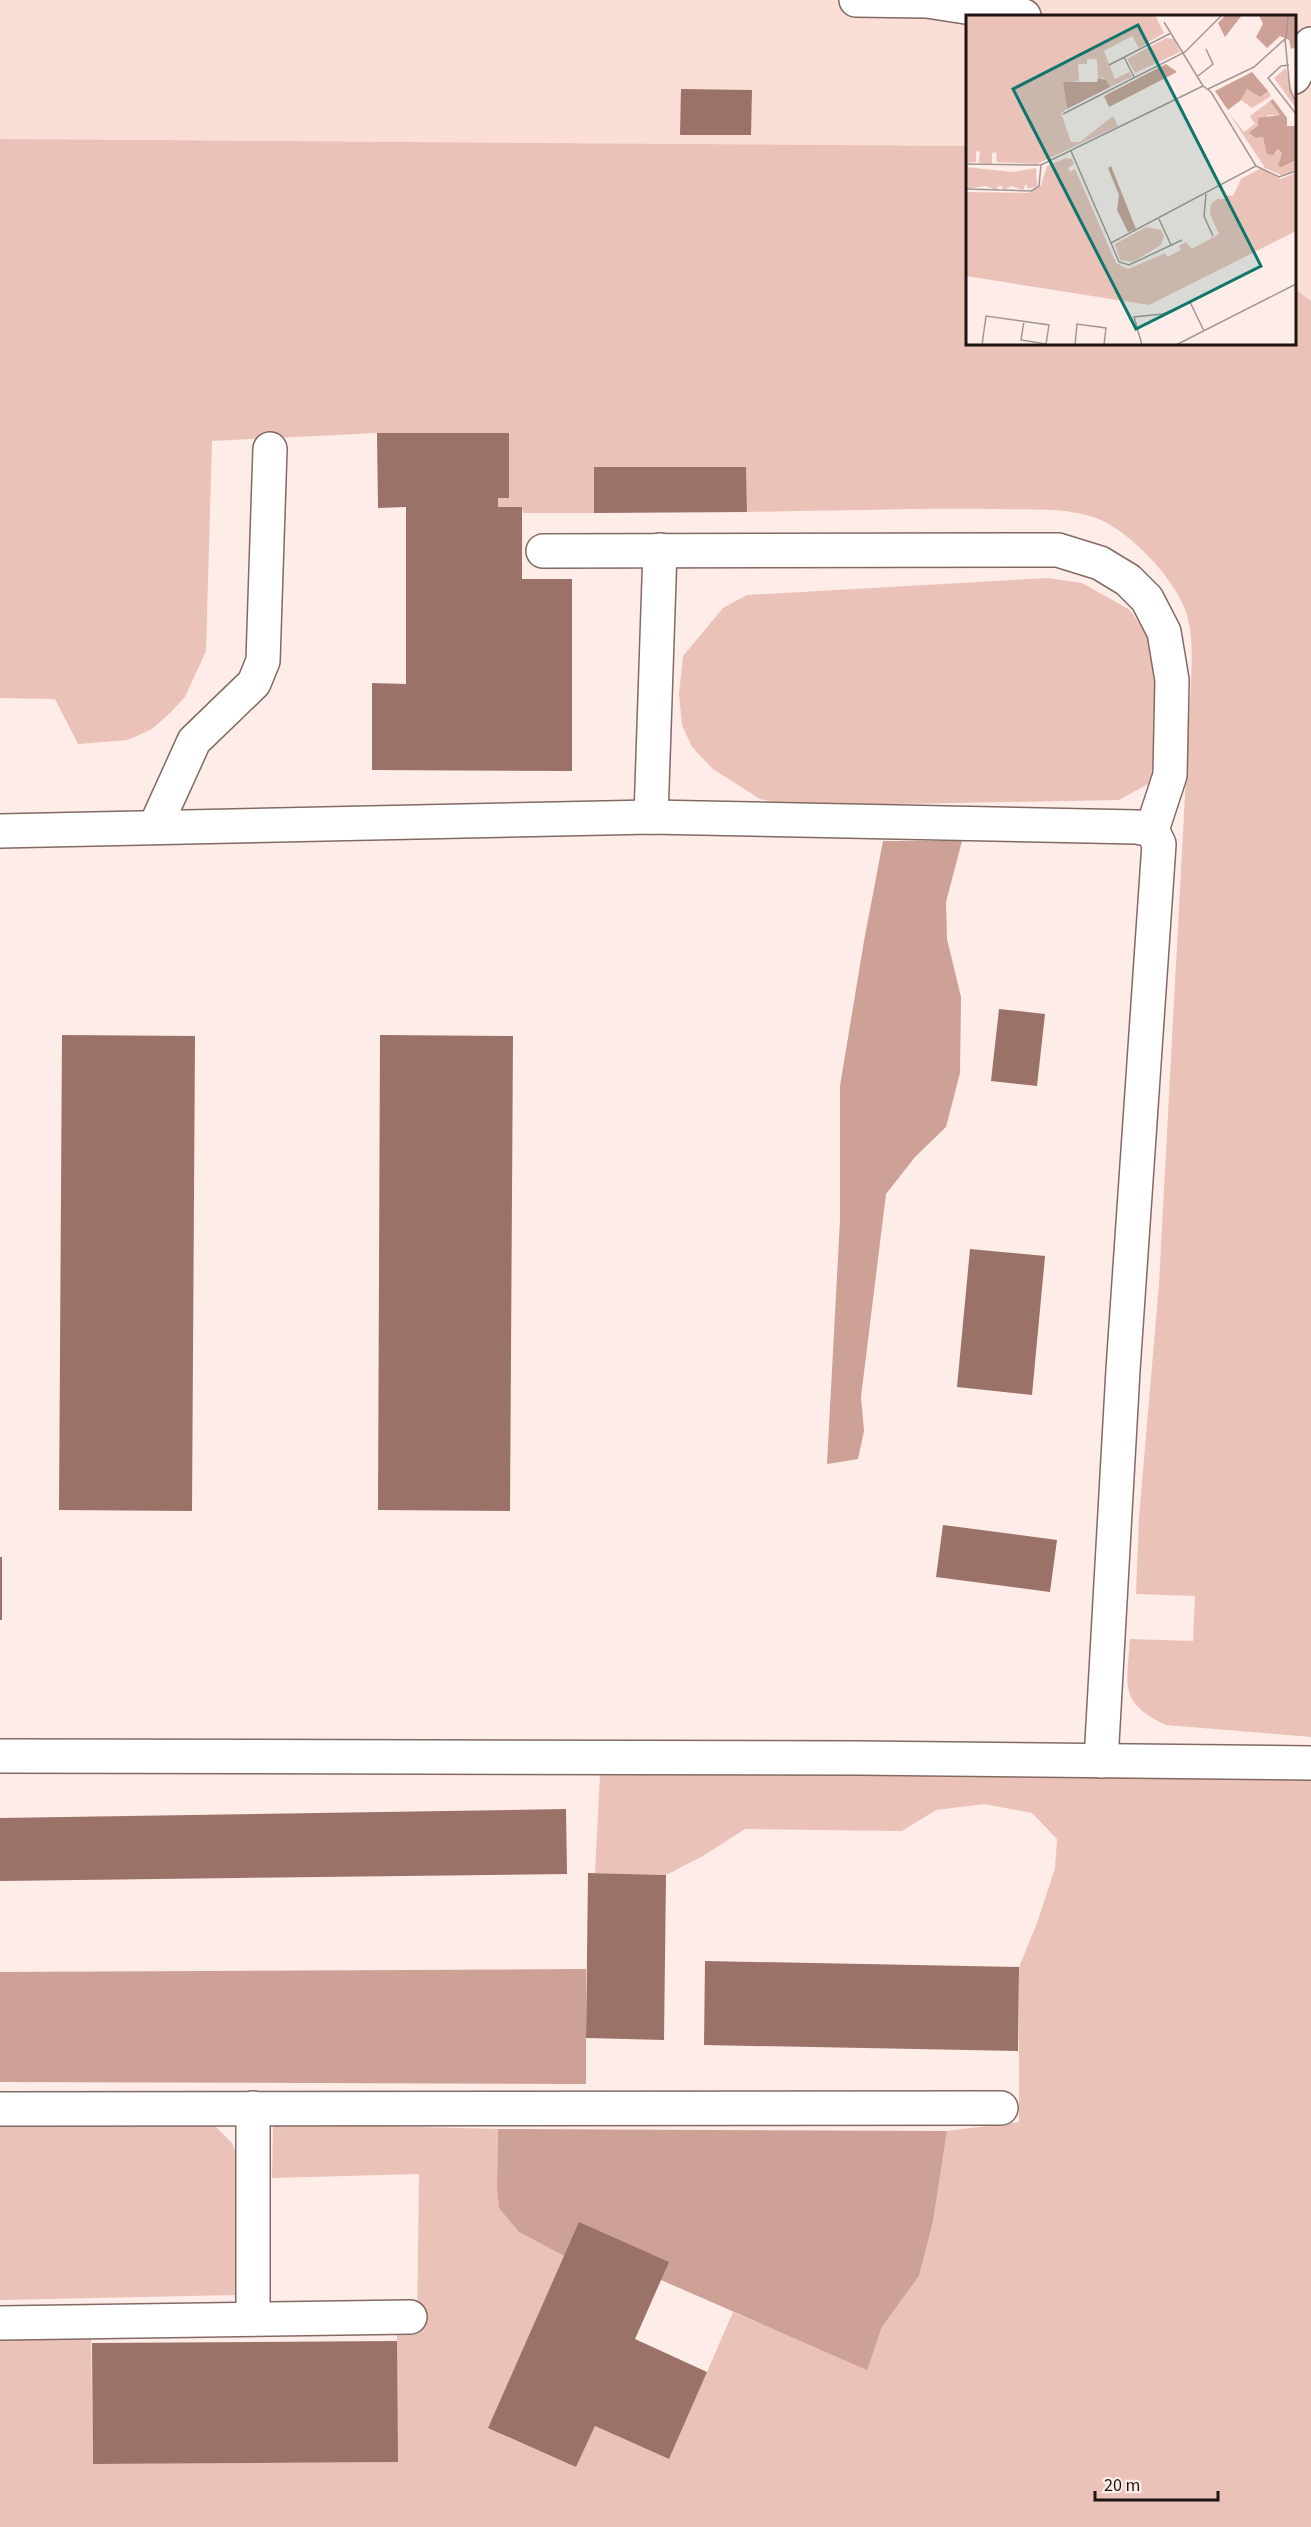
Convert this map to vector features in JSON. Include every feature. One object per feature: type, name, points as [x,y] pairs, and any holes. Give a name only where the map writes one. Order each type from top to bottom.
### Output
[{"type":"lane","points":[[856,0],[927,1],[1018,15]]},
{"type":"lane","points":[[1296,73],[1311,44]]},
{"type":"lane","points":[[155,827],[194,741],[254,683],[262,661],[270,449]]},
{"type":"lane","points":[[651,818],[660,550]]},
{"type":"lane","points":[[543,551],[1058,550],[1100,563],[1128,580],[1147,599],[1164,632],[1172,680],[1170,775],[1152,831],[1158,844],[1101,1761]]},
{"type":"lane","points":[[0,831],[651,818],[1137,827],[1152,831]]},
{"type":"lane","points":[[0,1756],[1311,1763]]},
{"type":"lane","points":[[253,2108],[253,2319]]},
{"type":"lane","points":[[0,2109],[1001,2108]]},
{"type":"lane","points":[[0,2323],[410,2317]]},
{"type":"shaded area","points":[[0,0],[1311,0],[1311,301],[1296,290],[1296,15],[966,15],[966,146],[0,139]]},
{"type":"shaded area","points":[[0,139],[966,146],[966,345],[1296,345],[1296,290],[1311,301],[1311,1737],[1166,1725],[1140,1709],[1133,1700],[1127,1681],[1130,1639],[1193,1641],[1195,1596],[1136,1594],[1139,1518],[1159,1284],[1192,665],[1189,623],[1182,601],[1163,572],[1123,533],[1109,524],[1084,514],[1047,510],[903,509],[747,512],[746,467],[594,468],[594,513],[523,513],[522,507],[498,507],[498,498],[509,498],[509,433],[377,433],[212,441],[206,651],[185,697],[152,729],[128,740],[78,744],[55,699],[0,698]]},
{"type":"shaded area","points":[[1048,578],[1082,583],[1130,610],[1152,642],[1162,682],[1159,767],[1148,784],[1119,800],[793,806],[760,799],[713,769],[692,747],[682,725],[679,694],[683,656],[723,608],[747,595]]},
{"type":"shaded area","points":[[883,841],[962,841],[946,902],[947,939],[961,997],[960,1073],[946,1127],[915,1157],[886,1194],[861,1397],[864,1431],[858,1459],[827,1464],[840,1220],[840,1086]]},
{"type":"shaded area","points":[[600,1774],[907,1774],[1311,1779],[1311,2527],[0,2527],[0,2333],[91,2330],[93,2464],[397,2462],[397,2331],[417,2330],[419,2174],[272,2178],[273,2123],[498,2129],[497,2186],[519,2232],[564,2256],[576,2467],[595,2426],[669,2459],[733,2312],[867,2369],[882,2327],[919,2276],[933,2222],[947,2131],[1019,2122],[1019,1967],[1037,1923],[1055,1868],[1057,1839],[1032,1813],[984,1804],[936,1810],[902,1831],[745,1829],[703,1856],[666,1875],[595,1873]]},
{"type":"shaded area","points":[[586,1969],[586,2084],[0,2082],[0,1972]]},
{"type":"shaded area","points":[[0,2122],[213,2124],[232,2143],[240,2163],[236,2295],[0,2300]]},
{"type":"shaded area","points":[[498,2129],[947,2131],[933,2222],[919,2276],[882,2327],[867,2370],[661,2280],[564,2256],[519,2232],[499,2208]]},
{"type":"building","points":[[681,89],[752,90],[751,135],[680,135]]},
{"type":"building","points":[[377,433],[509,433],[509,498],[498,498],[498,507],[522,507],[522,579],[572,579],[572,771],[372,770],[372,683],[406,684],[406,507],[378,508]]},
{"type":"building","points":[[594,467],[746,467],[747,512],[594,513]]},
{"type":"building","points":[[999,1009],[1045,1014],[1037,1086],[991,1081]]},
{"type":"building","points":[[62,1035],[195,1036],[192,1511],[59,1510]]},
{"type":"building","points":[[380,1035],[513,1036],[510,1511],[378,1510]]},
{"type":"building","points":[[970,1249],[1045,1256],[1032,1395],[957,1387]]},
{"type":"building","points":[[943,1525],[1057,1540],[1050,1592],[936,1577]]},
{"type":"building","points":[[0,1557],[2,1557],[2,1620],[0,1620]]},
{"type":"building","points":[[566,1809],[567,1874],[0,1881],[0,1818]]},
{"type":"building","points":[[588,1873],[666,1875],[664,2040],[586,2038]]},
{"type":"building","points":[[705,1961],[1019,1967],[1018,2051],[704,2045]]},
{"type":"building","points":[[579,2222],[669,2262],[635,2339],[707,2372],[669,2459],[595,2426],[576,2467],[488,2428]]},
{"type":"building","points":[[397,2341],[398,2462],[93,2464],[92,2343]]}]
